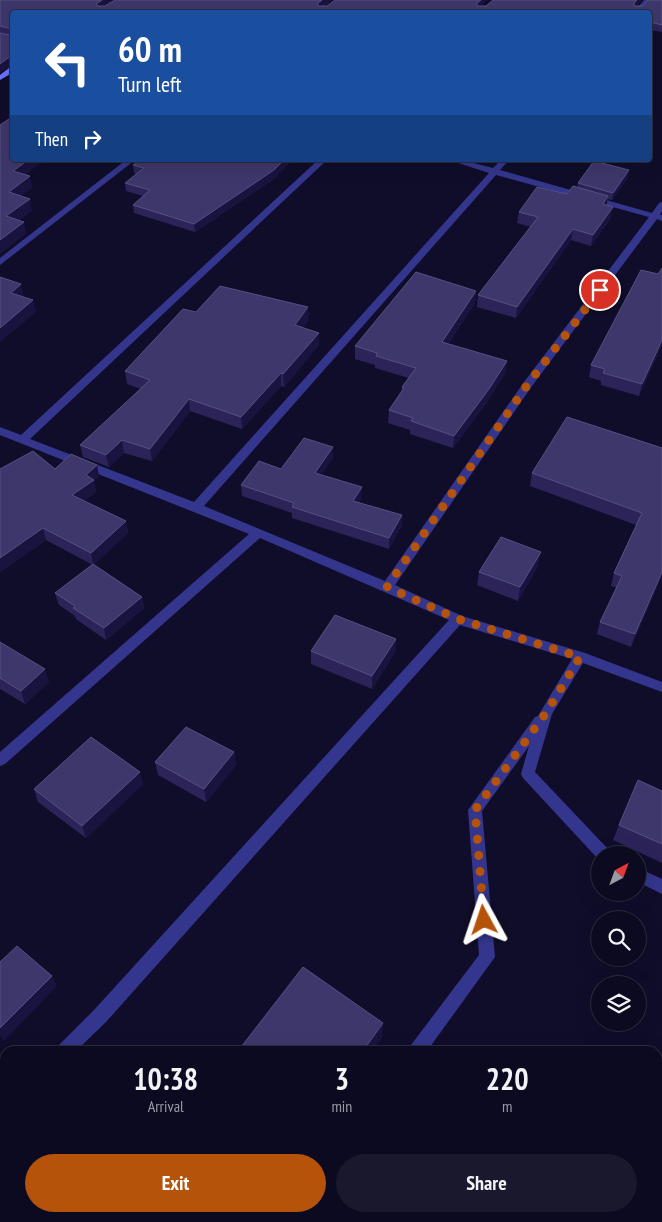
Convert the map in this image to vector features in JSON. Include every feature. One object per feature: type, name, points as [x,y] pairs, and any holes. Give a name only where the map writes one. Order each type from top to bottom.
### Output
[{"type":"street","points":[[639,10],[648,0]]},
{"type":"street","points":[[0,262],[128,162]]},
{"type":"street","points":[[22,440],[322,162]]},
{"type":"street","points":[[461,162],[660,217]]},
{"type":"street","points":[[196,507],[503,162]]},
{"type":"street","points":[[387,587],[528,384],[660,217],[662,205]]},
{"type":"street","points":[[0,431],[196,507],[387,587],[458,619],[580,657],[662,687]]},
{"type":"street","points":[[0,760],[257,534]]},
{"type":"street","points":[[70,1046],[100,1016],[458,619]]},
{"type":"street","points":[[421,1046],[487,957],[475,810],[546,713],[580,657]]},
{"type":"street","points":[[546,713],[528,774],[596,846]]},
{"type":"street","points":[[646,879],[662,887]]},
{"type":"building","points":[[0,0],[102,0],[96,4],[98,6],[105,6],[115,0],[322,0],[318,3],[318,6],[327,6],[335,0],[481,0],[477,3],[477,6],[486,6],[493,0],[637,0],[634,6],[643,6],[648,0],[662,0],[662,25],[652,22],[652,10],[10,10],[10,28],[0,26]]},
{"type":"building","points":[[0,33],[10,35],[10,56],[0,64]]},
{"type":"building","points":[[10,118],[10,162],[25,162],[13,171],[30,176],[9,192],[30,199],[6,216],[24,222],[0,240],[0,125]]},
{"type":"building","points":[[137,162],[282,162],[274,170],[194,224],[133,205],[150,190],[125,183],[144,168],[133,165]]},
{"type":"building","points":[[593,162],[629,170],[613,193],[578,183]]},
{"type":"building","points":[[573,186],[608,196],[603,204],[613,207],[593,235],[573,229],[517,307],[478,295],[538,217],[519,212],[537,187],[567,194]]},
{"type":"building","points":[[662,268],[662,340],[642,384],[603,373],[605,369],[591,365],[641,270],[658,274]]},
{"type":"building","points":[[416,272],[476,291],[442,342],[507,361],[454,436],[411,421],[413,418],[389,410],[404,388],[402,387],[416,368],[376,356],[377,353],[355,346]]},
{"type":"building","points":[[0,277],[21,284],[11,293],[33,300],[0,328]]},
{"type":"building","points":[[220,286],[308,307],[295,325],[319,333],[283,374],[281,373],[241,417],[189,399],[150,449],[122,440],[106,455],[80,445],[150,380],[125,371],[183,309],[196,312]]},
{"type":"building","points":[[567,417],[662,448],[662,572],[635,634],[600,622],[622,576],[614,573],[642,513],[532,473]]},
{"type":"building","points":[[304,438],[333,447],[315,473],[362,487],[353,501],[402,515],[389,538],[292,507],[294,503],[241,485],[259,461],[281,469]]},
{"type":"building","points":[[33,451],[55,469],[71,454],[97,465],[86,475],[94,480],[72,495],[126,521],[91,553],[43,528],[0,558],[0,469]]},
{"type":"building","points":[[501,537],[541,552],[520,587],[479,572]]},
{"type":"building","points":[[93,564],[142,597],[104,628],[73,608],[75,606],[55,593]]},
{"type":"building","points":[[335,615],[396,639],[372,676],[311,651]]},
{"type":"building","points":[[0,642],[45,669],[21,691],[0,678]]},
{"type":"building","points":[[186,727],[234,752],[204,789],[155,762]]},
{"type":"building","points":[[91,737],[140,772],[82,826],[34,789]]},
{"type":"building","points":[[638,780],[662,791],[662,844],[619,825]]},
{"type":"building","points":[[17,946],[52,976],[0,1028],[0,962]]},
{"type":"building","points":[[303,967],[383,1023],[367,1046],[242,1046]]},
{"type":"route","points":[[484,920],[475,810],[546,713],[580,657],[458,619],[387,587],[528,384],[600,290]]}]
